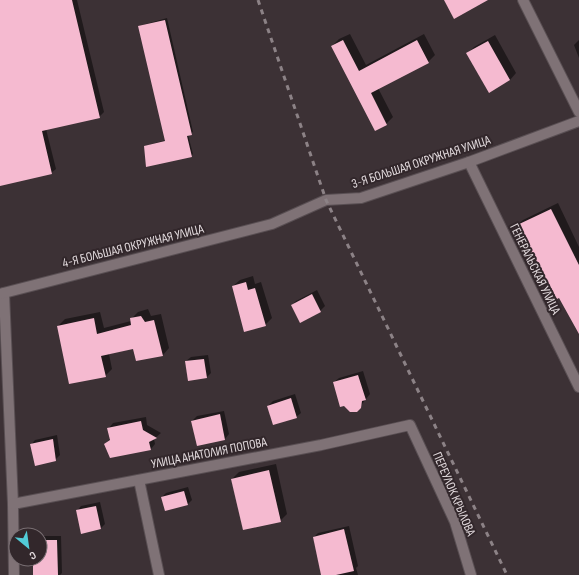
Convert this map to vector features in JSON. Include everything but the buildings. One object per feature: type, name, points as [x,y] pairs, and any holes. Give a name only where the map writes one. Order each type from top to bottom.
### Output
[{"type":"street","points":[[523,0],[579,112]]},
{"type":"street","name":"3-Я БОЛЬШАЯ ОКРУЖНАЯ УЛИЦА","points":[[272,224],[326,200],[361,198],[468,162],[579,121]]},
{"type":"street","name":"ГЕНЕРАЛЬСКАЯ УЛИЦА","points":[[468,162],[579,387]]},
{"type":"street","name":"4-Я БОЛЬШАЯ ОКРУЖНАЯ УЛИЦА","points":[[2,294],[272,224]]},
{"type":"street","points":[[2,294],[13,504],[14,575]]},
{"type":"street","name":"УЛИЦА АНАТОЛИЯ ПОПОВА","points":[[13,504],[410,425]]},
{"type":"street","name":"ПЕРЕУЛОК КРЫЛОВА","points":[[410,425],[455,522],[472,575]]},
{"type":"street","points":[[139,480],[159,575]]},
{"type":"railway","points":[[258,0],[326,200],[507,575]]}]
